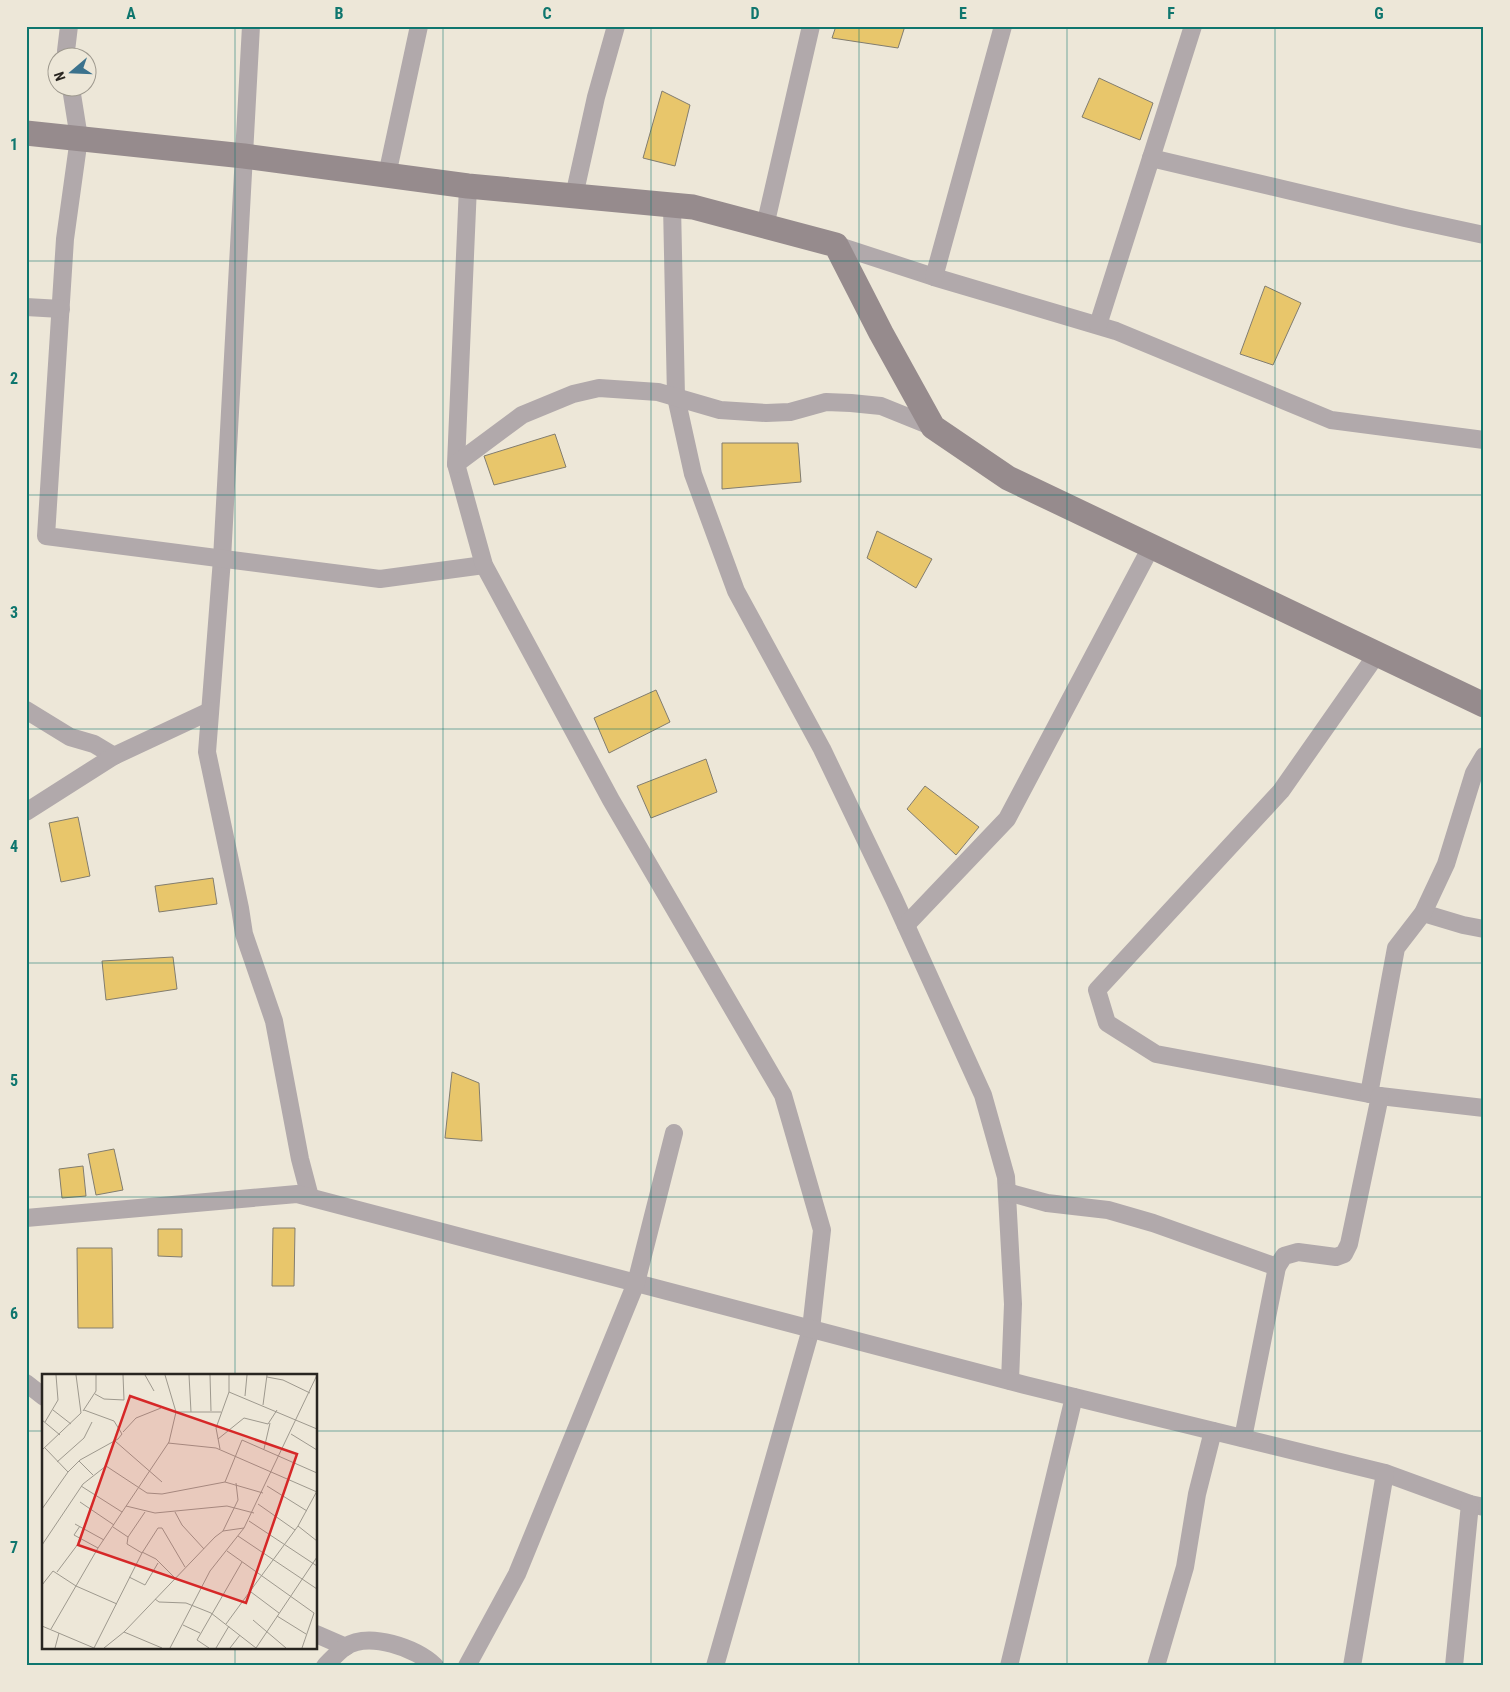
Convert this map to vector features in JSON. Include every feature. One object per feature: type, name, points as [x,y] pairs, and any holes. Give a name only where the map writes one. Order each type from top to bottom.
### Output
[{"type":"street","points":[[66,48],[69,26]]},
{"type":"street","points":[[251,26],[222,559],[207,752],[244,934],[274,1021],[300,1159],[310,1197]]},
{"type":"street","points":[[387,175],[419,26]]},
{"type":"street","points":[[574,196],[596,97],[616,26]]},
{"type":"street","points":[[765,226],[811,26]]},
{"type":"street","points":[[934,277],[1003,26]]},
{"type":"street","points":[[1098,325],[1193,26]]},
{"type":"street","points":[[73,98],[79,138],[65,238],[46,536],[380,579],[484,565]]},
{"type":"street","points":[[26,132],[244,156],[468,186],[693,207],[836,245],[934,277],[1116,330],[1331,420],[1484,440]]},
{"type":"street","points":[[1152,158],[1484,235]]},
{"type":"street","points":[[468,186],[456,464],[484,565],[611,800],[783,1095],[822,1230],[811,1329],[715,1666]]},
{"type":"street","points":[[672,205],[676,397],[693,474],[736,591],[822,749],[906,925],[983,1096],[1006,1177],[1013,1304],[1010,1381]]},
{"type":"street","points":[[836,245],[934,427]]},
{"type":"street","points":[[26,307],[61,309]]},
{"type":"street","points":[[456,464],[522,415],[573,394],[599,388],[658,392],[720,410],[766,413],[790,412],[826,402],[851,402],[881,406],[934,427],[1008,478],[1484,705]]},
{"type":"street","points":[[906,925],[1008,820],[1151,547]]},
{"type":"street","points":[[1377,654],[1281,791],[1098,990],[1107,1023],[1156,1054],[1374,1095],[1484,1108]]},
{"type":"street","points":[[26,710],[70,737],[94,744],[114,756]]},
{"type":"street","points":[[26,812],[114,756],[210,711]]},
{"type":"street","points":[[1243,1438],[1277,1267],[1284,1256],[1298,1252],[1336,1257],[1344,1254],[1349,1244],[1396,948],[1423,913],[1446,864],[1474,773],[1484,756]]},
{"type":"street","points":[[1423,913],[1463,925],[1484,928]]},
{"type":"street","points":[[467,1666],[517,1574],[636,1283],[674,1132]]},
{"type":"street","points":[[1007,1192],[1047,1203],[1108,1210],[1153,1223],[1277,1267]]},
{"type":"street","points":[[26,1218],[297,1194],[1010,1381],[1385,1473],[1477,1506],[1454,1666]]},
{"type":"street","points":[[26,1384],[42,1396]]},
{"type":"street","points":[[1009,1666],[1074,1397]]},
{"type":"street","points":[[1156,1666],[1185,1568],[1197,1494],[1213,1431]]},
{"type":"street","points":[[1352,1666],[1385,1473]]},
{"type":"street","points":[[318,1635],[346,1647]]},
{"type":"street","points":[[325,1666],[346,1647],[366,1640],[401,1646],[429,1660],[436,1666]]},
{"type":"building","points":[[836,26],[905,26],[898,48],[832,38]]},
{"type":"building","points":[[1099,78],[1153,103],[1140,140],[1082,117]]},
{"type":"building","points":[[662,91],[690,105],[675,166],[643,158]]},
{"type":"building","points":[[1265,286],[1301,303],[1273,365],[1240,354]]},
{"type":"building","points":[[555,434],[566,467],[494,485],[484,456]]},
{"type":"building","points":[[722,443],[798,443],[801,482],[722,489]]},
{"type":"building","points":[[877,531],[932,559],[916,588],[867,558]]},
{"type":"building","points":[[656,690],[670,722],[609,753],[594,718]]},
{"type":"building","points":[[706,759],[717,792],[651,818],[637,786]]},
{"type":"building","points":[[925,786],[979,827],[956,855],[907,809]]},
{"type":"building","points":[[78,817],[90,876],[61,882],[49,823]]},
{"type":"building","points":[[213,878],[217,904],[159,912],[155,886]]},
{"type":"building","points":[[173,957],[177,989],[106,1000],[102,961]]},
{"type":"building","points":[[452,1072],[479,1083],[482,1141],[445,1138]]},
{"type":"building","points":[[114,1149],[123,1190],[96,1195],[88,1154]]},
{"type":"building","points":[[83,1166],[86,1196],[62,1198],[59,1169]]},
{"type":"building","points":[[273,1228],[295,1228],[294,1286],[272,1286]]},
{"type":"building","points":[[158,1229],[182,1229],[182,1257],[158,1256]]},
{"type":"building","points":[[77,1248],[112,1248],[113,1328],[78,1328]]}]
